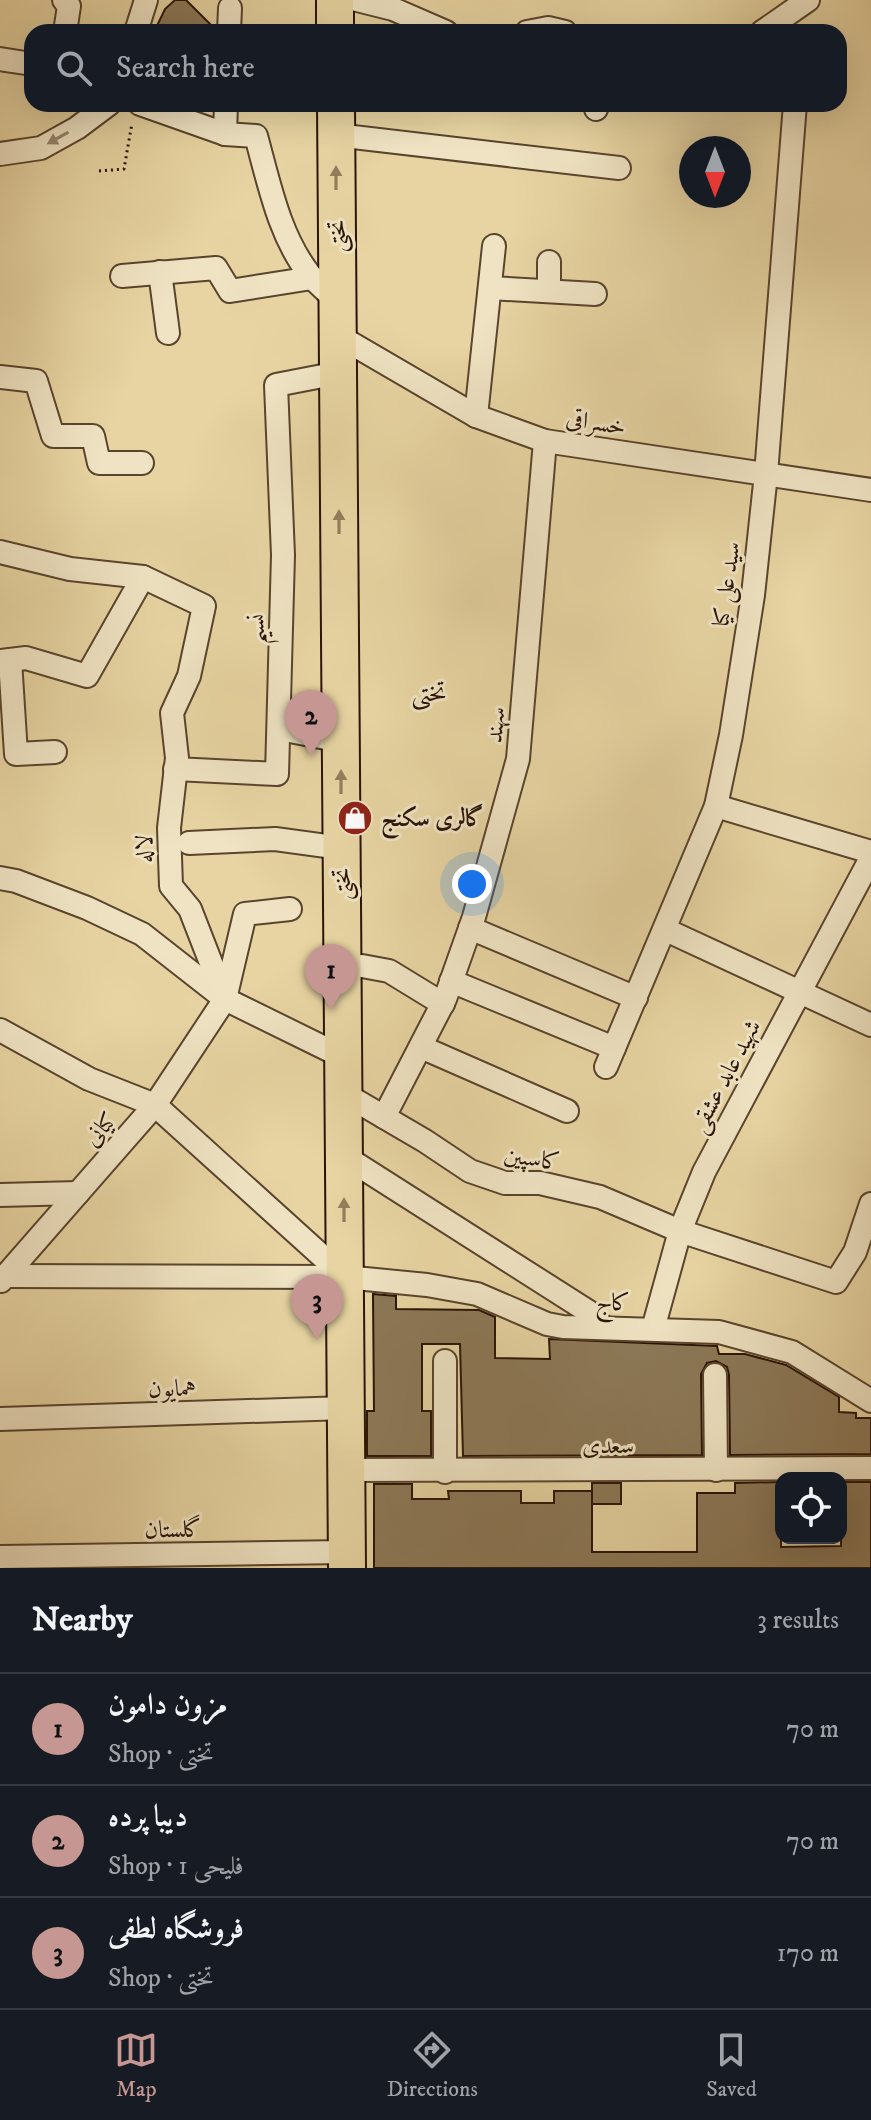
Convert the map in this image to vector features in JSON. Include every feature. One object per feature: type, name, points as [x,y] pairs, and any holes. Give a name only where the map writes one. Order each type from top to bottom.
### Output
[{"type":"main road","points":[[335,0],[335,24]]},
{"type":"main road","name":"تختی","points":[[336,120],[329,304],[338,373],[347,1560]]},
{"type":"street","points":[[64,0],[69,6],[66,24]]},
{"type":"street","points":[[138,24],[146,0]]},
{"type":"street","points":[[357,0],[393,9],[428,24]]},
{"type":"street","points":[[781,24],[808,0]]},
{"type":"street","points":[[229,24],[230,8]]},
{"type":"street","points":[[0,59],[24,63]]},
{"type":"street","points":[[0,154],[41,148],[98,112]]},
{"type":"street","points":[[144,112],[225,134],[256,136],[280,218],[297,258],[329,304]]},
{"type":"street","points":[[225,134],[226,112]]},
{"type":"street","name":"سید علی کیا","points":[[451,981],[610,1058],[716,806],[731,735],[753,595],[766,474],[794,112]]},
{"type":"street","points":[[336,120],[619,168]]},
{"type":"street","points":[[476,416],[494,246]]},
{"type":"street","points":[[549,262],[549,291]]},
{"type":"street","points":[[122,276],[216,268],[230,291],[329,304]]},
{"type":"street","points":[[160,272],[168,333]]},
{"type":"street","points":[[490,288],[595,294]]},
{"type":"street","name":"خسراقی","points":[[329,304],[476,416],[545,441],[871,490]]},
{"type":"street","name":"نسیم","points":[[175,769],[277,774],[283,555],[276,385],[338,373]]},
{"type":"street","points":[[0,377],[36,381],[53,436],[93,436],[99,463],[142,463]]},
{"type":"street","name":"سهند","points":[[384,1117],[443,1004],[470,928],[518,759],[545,441]]},
{"type":"street","points":[[0,552],[70,569],[143,577],[87,676],[26,658],[5,661],[16,754],[55,752]]},
{"type":"street","name":"لاله","points":[[143,577],[204,606],[189,676],[172,713],[177,758],[169,828],[171,886],[190,909],[225,999]]},
{"type":"street","points":[[280,729],[341,741]]},
{"type":"street","points":[[716,806],[871,855]]},
{"type":"street","points":[[189,843],[275,839],[341,848]]},
{"type":"street","name":"شهید عابد عشقی","points":[[653,1329],[680,1231],[704,1172],[871,855]]},
{"type":"street","points":[[0,878],[87,908],[142,934],[225,999],[343,1057]]},
{"type":"street","points":[[225,999],[245,914],[290,909]]},
{"type":"street","points":[[470,928],[636,998]]},
{"type":"street","points":[[666,930],[871,1025]]},
{"type":"street","points":[[362,966],[389,971],[443,1004]]},
{"type":"street","name":"کیانی","points":[[3,1279],[155,1105],[225,999]]},
{"type":"street","points":[[0,1030],[89,1079],[155,1105],[345,1277]]},
{"type":"street","points":[[421,1047],[567,1111]]},
{"type":"street","name":"کاسپین","points":[[343,1093],[470,1171],[505,1183],[540,1183],[600,1197],[680,1231],[836,1282],[855,1252],[871,1204]]},
{"type":"street","points":[[344,1156],[589,1312],[604,1328]]},
{"type":"street","points":[[0,1195],[78,1193]]},
{"type":"street","name":"کاج","points":[[3,1279],[345,1277],[427,1285],[477,1294],[547,1324],[563,1327],[719,1332],[792,1352],[870,1397]]},
{"type":"street","points":[[445,1361],[445,1472]]},
{"type":"street","points":[[715,1375],[716,1470]]},
{"type":"street","name":"همایون","points":[[0,1419],[346,1408]]},
{"type":"street","name":"سعدی","points":[[346,1470],[871,1468]]},
{"type":"street","name":"گلستان","points":[[0,1557],[156,1562],[347,1560]]},
{"type":"path","points":[[99,171],[124,169],[137,112]]},
{"type":"building","points":[[175,0],[186,0],[210,24],[158,24],[165,9]]},
{"type":"building","points":[[373,1294],[396,1296],[396,1309],[479,1310],[495,1317],[495,1358],[550,1359],[549,1339],[717,1346],[719,1354],[745,1354],[786,1365],[839,1397],[839,1412],[856,1413],[856,1418],[871,1418],[871,1454],[730,1455],[729,1375],[727,1367],[716,1361],[707,1363],[701,1374],[702,1455],[463,1456],[460,1344],[422,1344],[422,1411],[431,1411],[431,1456],[367,1456],[367,1411],[374,1411]]},
{"type":"building","points":[[775,1482],[775,1544],[781,1544],[781,1547],[847,1544],[847,1482],[871,1482],[871,1568],[374,1568],[374,1484],[412,1484],[412,1499],[449,1499],[448,1491],[521,1491],[521,1503],[554,1503],[554,1491],[592,1491],[592,1552],[697,1552],[697,1493],[735,1493],[735,1483]]},
{"type":"building","points":[[592,1483],[621,1483],[621,1504],[592,1504]]},
{"type":"place","name":"دیبا پرده","points":[[311,756]]},
{"type":"place","name":"گالری سکنج","points":[[355,818]]},
{"type":"place","name":"مزون دامون","points":[[331,1010]]},
{"type":"place","name":"فروشگاه لطفی","points":[[317,1340]]},
{"type":"district","name":"تختی","points":[[429,692]]}]
